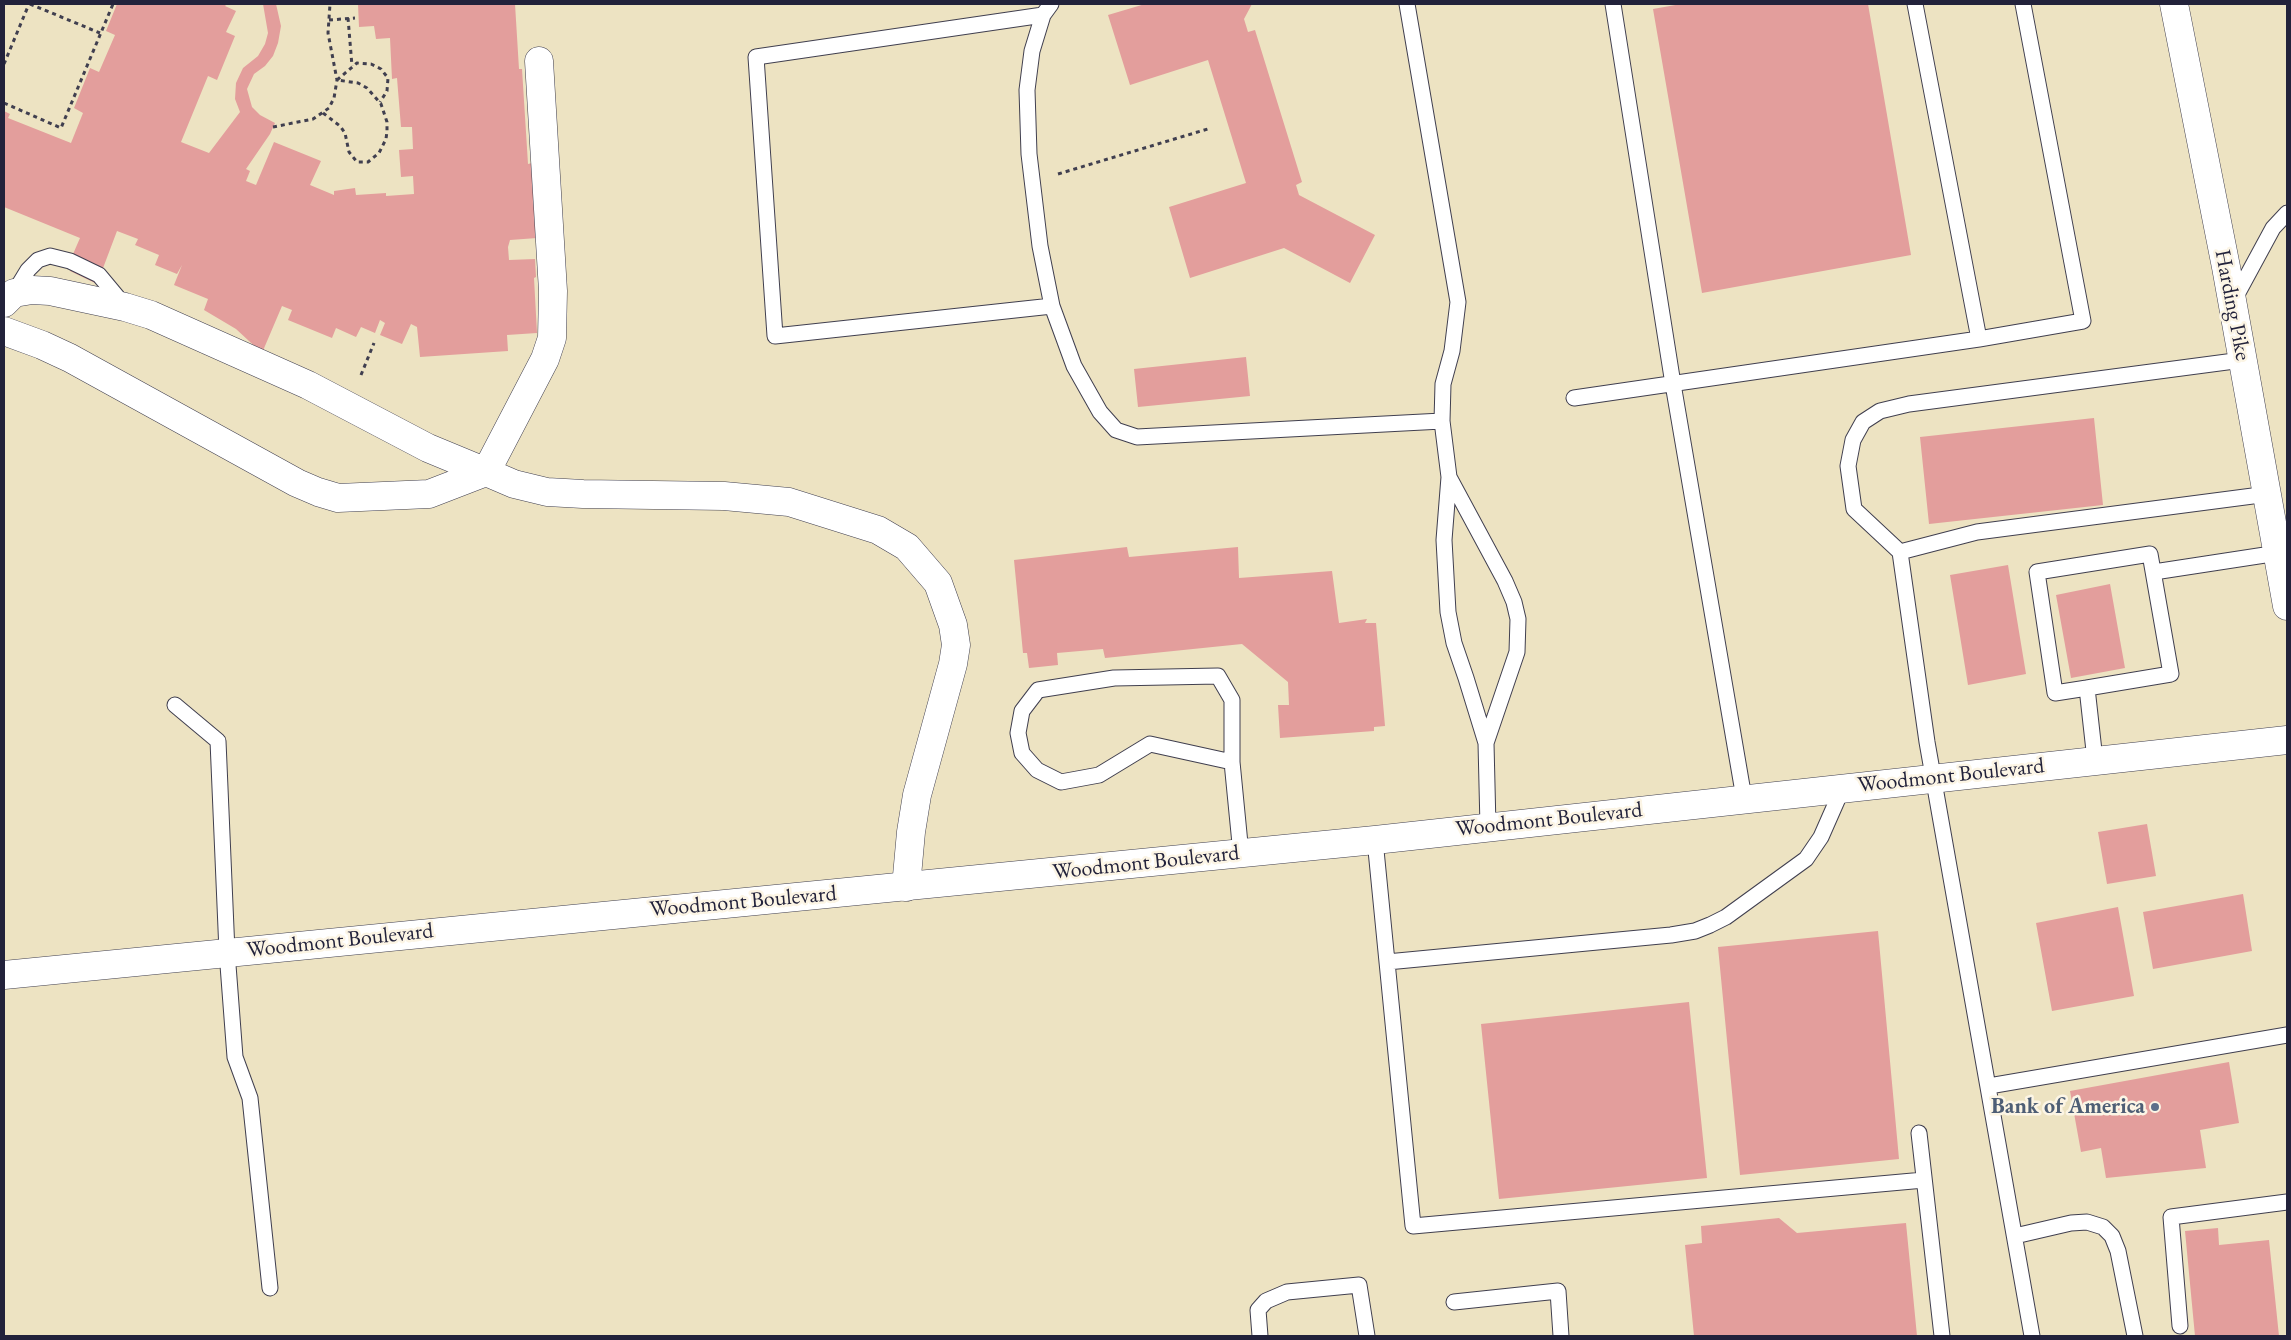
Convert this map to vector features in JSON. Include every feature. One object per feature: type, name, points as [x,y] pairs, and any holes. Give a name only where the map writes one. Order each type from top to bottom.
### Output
[{"type":"main road","name":"Harding Pike","points":[[2174,4],[2268,494],[2287,606]]},
{"type":"main road","points":[[4,331],[70,358],[297,483],[338,498],[429,494],[486,472],[545,359],[552,338],[553,291],[539,61]]},
{"type":"main road","points":[[9,298],[32,290],[50,292],[125,307],[151,315],[308,385],[428,448],[514,484],[547,492],[724,496],[789,502],[878,530],[907,547],[938,583],[953,625],[956,645],[917,795],[911,832],[906,887]]},
{"type":"main road","points":[[2268,494],[2287,525]]},
{"type":"main road","name":"Woodmont Boulevard","points":[[4,975],[1241,854],[2287,740]]},
{"type":"lane","points":[[1407,4],[1458,302],[1452,351],[1443,384],[1442,420],[1449,477],[1444,540],[1448,612],[1454,644],[1486,743],[1488,827]]},
{"type":"lane","points":[[1613,4],[1673,384],[1744,798]]},
{"type":"lane","points":[[1915,4],[1978,339]]},
{"type":"lane","points":[[1574,398],[1978,339],[2083,321],[2023,4]]},
{"type":"lane","points":[[1052,306],[774,336],[756,57],[1047,9],[1032,51],[1027,90],[1032,182],[1040,246],[1052,306],[1074,366],[1100,412],[1116,430],[1137,436],[1442,420]]},
{"type":"lane","points":[[2232,304],[2274,228],[2287,213]]},
{"type":"lane","points":[[9,298],[28,270],[38,260],[50,256],[63,258],[99,275],[125,307]]},
{"type":"lane","points":[[2032,1336],[1934,777],[1900,552],[1854,509],[1848,466],[1853,440],[1863,422],[1880,412],[1909,404],[2242,360]]},
{"type":"lane","points":[[1449,477],[1505,581],[1514,602],[1518,619],[1517,652],[1486,743]]},
{"type":"lane","points":[[1900,552],[1977,532],[2268,494]]},
{"type":"lane","points":[[2150,554],[2171,674],[2087,688],[2056,693],[2037,572],[2150,554]]},
{"type":"lane","points":[[2154,572],[2278,554]]},
{"type":"lane","points":[[1232,762],[1150,744],[1099,775],[1061,782],[1037,770],[1022,753],[1018,733],[1022,711],[1038,690],[1114,678],[1218,676],[1232,700],[1232,762],[1241,854]]},
{"type":"lane","points":[[2087,688],[2095,760]]},
{"type":"lane","points":[[175,705],[218,741],[227,952],[235,1057],[250,1098],[270,1288]]},
{"type":"lane","points":[[1387,962],[1671,936],[1703,928],[1726,917],[1806,859],[1821,837],[1843,788]]},
{"type":"lane","points":[[1375,840],[1413,1226],[1924,1180]]},
{"type":"lane","points":[[1988,1086],[2287,1035]]},
{"type":"lane","points":[[1919,1133],[1942,1336]]},
{"type":"lane","points":[[2180,1326],[2170,1217],[2287,1202]]},
{"type":"lane","points":[[2014,1236],[2071,1223],[2086,1222],[2103,1227],[2112,1236],[2118,1252],[2135,1336]]},
{"type":"lane","points":[[1260,1336],[1258,1310],[1266,1300],[1287,1292],[1359,1285],[1367,1336]]},
{"type":"lane","points":[[1454,1302],[1558,1291],[1561,1336]]},
{"type":"path","points":[[4,64],[30,4],[100,33]]},
{"type":"path","points":[[4,103],[61,128],[113,4]]},
{"type":"path","points":[[273,126],[313,119],[323,113],[334,98],[337,80],[330,45],[330,4]]},
{"type":"path","points":[[348,18],[352,67]]},
{"type":"path","points":[[329,20],[355,18]]},
{"type":"path","points":[[337,80],[352,67],[363,62],[372,64],[385,73],[389,84],[388,91],[380,102]]},
{"type":"path","points":[[323,113],[340,126],[345,133],[353,158],[357,162],[368,162],[379,153],[386,139],[387,122],[380,102],[368,88],[358,83],[337,80]]},
{"type":"path","points":[[1032,182],[1211,128]]},
{"type":"building","points":[[117,4],[227,4],[225,6],[236,11],[226,32],[235,36],[217,80],[208,76],[181,142],[209,153],[240,112],[235,99],[236,83],[243,68],[258,56],[265,44],[268,33],[263,4],[276,4],[281,26],[278,43],[273,56],[265,66],[254,74],[247,89],[252,107],[260,115],[275,123],[270,134],[246,169],[250,171],[246,181],[256,185],[274,142],[321,161],[310,185],[334,195],[334,191],[355,188],[356,195],[386,193],[386,196],[414,194],[413,176],[401,177],[399,150],[413,149],[412,127],[401,127],[397,78],[392,79],[390,38],[376,39],[374,26],[359,27],[358,4],[515,4],[519,69],[522,69],[528,164],[532,163],[537,238],[510,240],[508,247],[509,260],[535,259],[536,277],[534,278],[537,333],[507,335],[508,351],[420,357],[417,327],[411,324],[402,344],[380,335],[385,323],[380,320],[375,333],[361,327],[356,337],[336,328],[332,338],[288,320],[292,310],[282,306],[262,353],[236,329],[204,310],[208,299],[174,285],[182,265],[177,274],[155,265],[159,255],[135,245],[138,239],[117,231],[97,284],[70,271],[70,261],[80,238],[4,207],[4,111],[10,114],[8,118],[71,143],[83,113],[74,108],[90,68],[99,72],[115,35],[106,31]]},
{"type":"building","points":[[1145,4],[1252,4],[1244,19],[1248,32],[1255,30],[1302,182],[1296,185],[1299,195],[1375,235],[1350,283],[1284,248],[1190,278],[1169,207],[1246,183],[1208,60],[1130,85],[1108,15]]},
{"type":"building","points":[[1681,4],[1868,4],[1911,255],[1702,293],[1653,9]]},
{"type":"building","points":[[1246,357],[1250,396],[1138,407],[1134,369]]},
{"type":"building","points":[[2094,418],[2103,505],[1929,524],[1920,437]]},
{"type":"building","points":[[1127,547],[1129,557],[1238,547],[1239,578],[1332,571],[1339,623],[1367,619],[1365,623],[1376,623],[1385,726],[1374,727],[1374,731],[1280,738],[1278,705],[1289,705],[1288,682],[1242,644],[1105,658],[1103,649],[1057,653],[1058,665],[1029,668],[1027,653],[1023,653],[1014,560]]},
{"type":"building","points":[[2008,565],[2026,674],[1968,685],[1950,575]]},
{"type":"building","points":[[2110,584],[2125,668],[2071,678],[2056,595]]},
{"type":"building","points":[[2147,824],[2156,876],[2107,884],[2098,832]]},
{"type":"building","points":[[2243,894],[2252,951],[2153,969],[2143,912]]},
{"type":"building","points":[[2118,907],[2134,996],[2052,1011],[2036,923]]},
{"type":"building","points":[[1878,931],[1899,1159],[1740,1175],[1718,947]]},
{"type":"building","points":[[1689,1002],[1707,1178],[1499,1199],[1481,1024]]},
{"type":"building","name":"Bank of America","points":[[2229,1062],[2239,1123],[2200,1130],[2206,1168],[2106,1178],[2101,1148],[2081,1152],[2070,1091]]},
{"type":"building","points":[[1779,1218],[1797,1233],[1906,1223],[1917,1336],[1694,1336],[1685,1245],[1702,1243],[1701,1226]]},
{"type":"building","points":[[2218,1228],[2219,1245],[2269,1240],[2279,1336],[2195,1336],[2185,1231]]},
{"type":"place","name":"Bank of America","points":[[2155,1107]]}]
